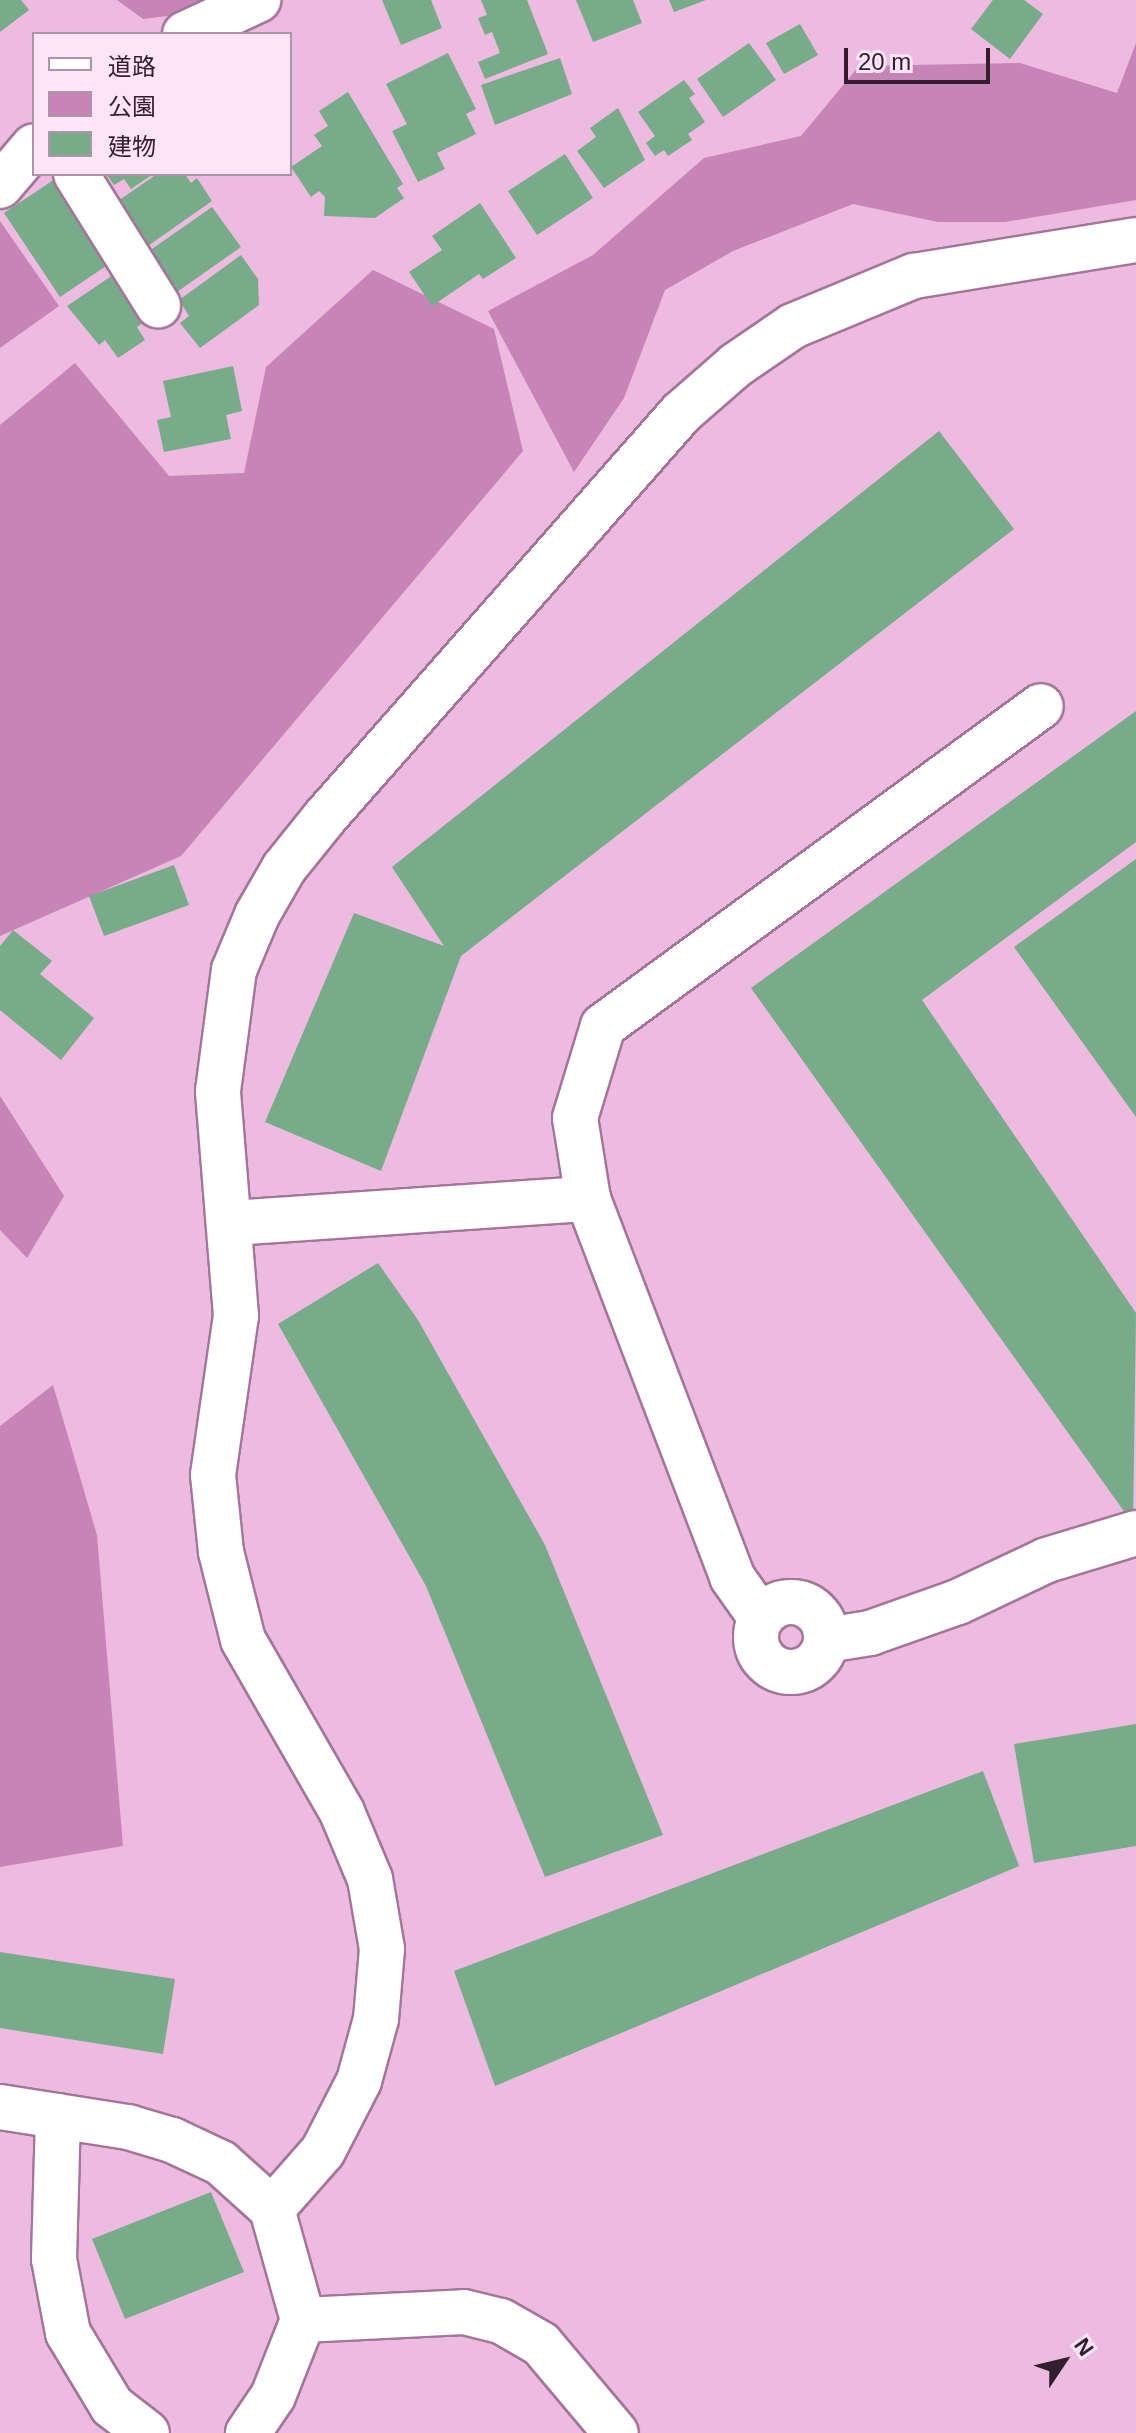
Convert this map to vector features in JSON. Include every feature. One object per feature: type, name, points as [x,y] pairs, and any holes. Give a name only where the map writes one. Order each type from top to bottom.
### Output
[{"type":"street","points":[[189,32],[258,0]]},
{"type":"street","points":[[0,186],[32,148]]},
{"type":"street","points":[[77,176],[158,305]]},
{"type":"street","points":[[272,2209],[323,2151],[359,2081],[376,2019],[382,1949],[370,1879],[342,1812],[243,1640],[221,1552],[213,1475],[236,1316],[232,1223],[218,1091],[222,1027],[234,970],[257,915],[284,868],[325,817],[681,413],[759,350],[847,299],[914,276],[1136,240]]},
{"type":"street","points":[[1041,706],[603,1026],[575,1118],[588,1199],[732,1577],[761,1618],[758,1650],[783,1672],[807,1669],[823,1652],[826,1640],[870,1633],[958,1602],[1047,1560],[1136,1533]]},
{"type":"street","points":[[232,1223],[588,1199]]},
{"type":"street","points":[[0,2107],[172,2140],[221,2163],[272,2209],[303,2320],[273,2396],[248,2433]]},
{"type":"street","points":[[58,2116],[54,2259],[68,2333],[112,2406],[147,2433]]},
{"type":"street","points":[[303,2320],[464,2312],[501,2321],[541,2344],[616,2433]]},
{"type":"green space","points":[[117,0],[211,0],[191,13],[143,19]]},
{"type":"green space","points":[[1136,43],[1136,200],[1005,222],[938,222],[853,204],[733,251],[665,290],[624,398],[574,472],[488,311],[593,255],[704,158],[801,136],[859,66],[1020,63],[1117,93]]},
{"type":"green space","points":[[0,221],[59,306],[0,348]]},
{"type":"green space","points":[[373,270],[494,329],[523,451],[181,856],[0,936],[0,425],[75,363],[169,476],[244,473],[266,367]]},
{"type":"green space","points":[[0,1096],[64,1196],[27,1258],[0,1230]]},
{"type":"green space","points":[[53,1385],[97,1535],[123,1846],[0,1867],[0,1426]]},
{"type":"building","points":[[0,0],[21,0],[29,10],[0,32]]},
{"type":"building","points":[[382,0],[431,0],[442,28],[401,45]]},
{"type":"building","points":[[481,0],[527,0],[548,54],[485,79],[478,62],[500,53],[492,32],[485,35],[478,18],[487,15]]},
{"type":"building","points":[[576,0],[633,0],[642,23],[593,42]]},
{"type":"building","points":[[669,0],[706,0],[674,12]]},
{"type":"building","points":[[993,0],[1024,0],[1043,14],[1010,59],[971,29]]},
{"type":"building","points":[[800,24],[818,55],[784,74],[766,43]]},
{"type":"building","points":[[749,43],[776,80],[723,117],[697,79]]},
{"type":"building","points":[[448,53],[476,109],[466,114],[476,134],[437,153],[445,169],[418,182],[392,131],[407,124],[386,84]]},
{"type":"building","points":[[560,58],[572,94],[495,125],[481,85]]},
{"type":"building","points":[[684,80],[695,94],[689,98],[705,122],[688,134],[692,140],[668,156],[664,150],[655,156],[646,143],[655,136],[638,112]]},
{"type":"building","points":[[348,92],[403,184],[397,188],[404,198],[375,218],[324,216],[325,197],[319,191],[311,197],[292,168],[322,146],[314,135],[328,126],[319,111]]},
{"type":"building","points":[[618,108],[645,160],[604,188],[577,151],[596,137],[590,128]]},
{"type":"building","points":[[565,154],[593,198],[537,235],[508,191]]},
{"type":"building","points":[[107,176],[150,176],[131,189],[124,179],[114,185]]},
{"type":"building","points":[[154,176],[186,176],[191,183],[197,178],[212,201],[145,248],[115,203]]},
{"type":"building","points":[[55,179],[112,262],[60,297],[4,213]]},
{"type":"building","points":[[480,203],[516,258],[483,279],[479,274],[432,306],[409,272],[442,250],[432,236]]},
{"type":"building","points":[[212,207],[241,247],[177,292],[149,251]]},
{"type":"building","points":[[241,255],[258,279],[259,305],[200,348],[180,323],[189,316],[179,300]]},
{"type":"building","points":[[116,273],[148,319],[137,327],[145,340],[118,358],[105,340],[99,345],[67,306]]},
{"type":"building","points":[[233,366],[242,411],[226,415],[231,439],[164,452],[157,420],[171,417],[163,381]]},
{"type":"building","points":[[939,431],[1014,529],[461,956],[381,1171],[265,1122],[354,913],[444,946],[392,867]]},
{"type":"building","points":[[1136,711],[1136,842],[922,1000],[1136,1313],[1133,1524],[751,988]]},
{"type":"building","points":[[1136,859],[1136,1117],[1014,947]]},
{"type":"building","points":[[174,865],[189,905],[104,936],[89,896]]},
{"type":"building","points":[[13,930],[52,961],[40,974],[94,1018],[61,1060],[0,1010],[0,946]]},
{"type":"building","points":[[378,1263],[418,1320],[545,1545],[663,1835],[545,1877],[426,1586],[278,1324]]},
{"type":"building","points":[[1136,1724],[1136,1846],[1034,1863],[1014,1744]]},
{"type":"building","points":[[983,1771],[1019,1866],[495,2086],[454,1971]]},
{"type":"building","points":[[0,1952],[175,1979],[163,2054],[0,2028]]},
{"type":"building","points":[[211,2192],[244,2272],[125,2319],[92,2239]]}]
